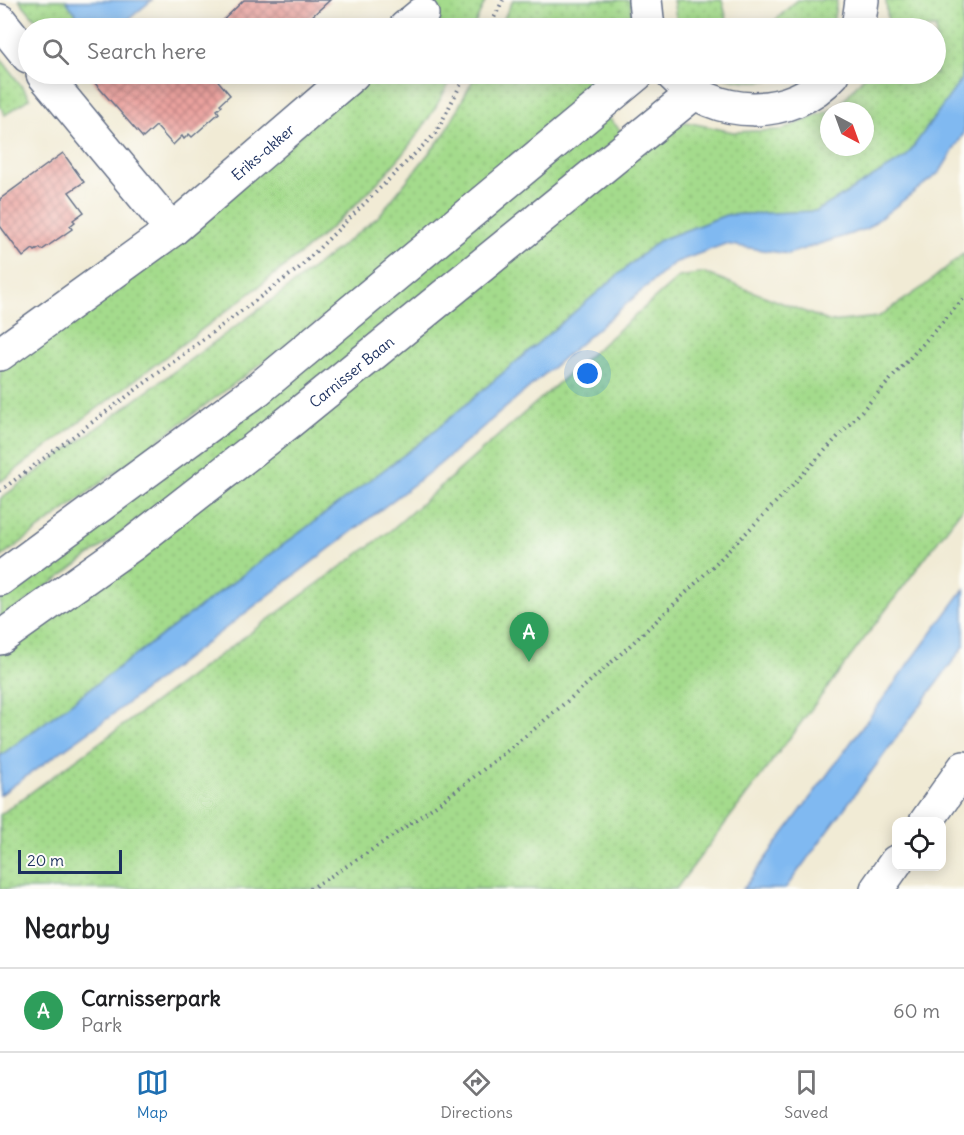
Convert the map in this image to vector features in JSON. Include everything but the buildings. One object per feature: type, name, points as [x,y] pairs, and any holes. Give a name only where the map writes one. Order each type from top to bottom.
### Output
[{"type":"main road","points":[[645,0],[647,18]]},
{"type":"main road","points":[[859,18],[861,0]]},
{"type":"main road","points":[[0,21],[18,44]]},
{"type":"main road","points":[[51,84],[172,230]]},
{"type":"main road","name":"Eriks-akker","points":[[0,354],[172,230],[341,84]]},
{"type":"main road","points":[[0,579],[257,390],[625,84]]},
{"type":"main road","name":"Carnisser Baan","points":[[0,638],[134,543],[289,422],[682,84]]},
{"type":"main road","points":[[685,84],[719,105],[747,110],[774,108],[801,99],[824,84]]},
{"type":"main road","points":[[930,817],[964,768]]},
{"type":"main road","points":[[877,889],[892,869]]},
{"type":"path","points":[[494,18],[503,0]]},
{"type":"path","points":[[0,491],[299,268],[436,133],[461,84]]},
{"type":"path","points":[[310,889],[450,795],[547,721],[632,645],[752,530],[964,298]]},
{"type":"green space","points":[[19,0],[67,0],[80,18],[34,18]]},
{"type":"green space","points":[[426,0],[486,0],[478,18],[425,18]]},
{"type":"green space","points":[[513,0],[630,0],[632,18],[504,18]]},
{"type":"green space","points":[[673,0],[722,0],[726,18],[676,18]]},
{"type":"green space","points":[[797,0],[837,0],[834,18],[778,18]]},
{"type":"green space","points":[[886,0],[964,0],[961,80],[906,157],[817,211],[726,215],[658,241],[424,440],[0,756],[0,646],[654,139],[686,122],[733,132],[782,130],[820,114],[820,156],[874,156],[874,102],[842,102],[858,84],[946,84],[946,18],[888,18]]},
{"type":"green space","points":[[0,57],[30,98],[5,115],[0,106]]},
{"type":"green space","points":[[360,84],[448,84],[431,114],[404,152],[373,188],[338,221],[264,283],[0,482],[0,368],[182,236]]},
{"type":"green space","points":[[471,84],[602,84],[591,97],[332,311],[0,558],[0,499],[284,291],[378,217],[445,133]]},
{"type":"green space","points":[[607,116],[624,134],[268,425],[0,621],[0,591]]},
{"type":"green space","points":[[964,253],[964,506],[676,889],[0,889],[0,815],[390,531],[679,277],[705,273],[831,322],[878,317],[923,287]]},
{"type":"water","points":[[152,0],[130,18],[79,18],[66,1]]},
{"type":"water","points":[[964,60],[964,133],[940,172],[866,229],[788,254],[725,244],[674,263],[439,465],[108,718],[0,795],[0,756],[424,440],[658,241],[726,215],[817,211],[906,157],[961,80]]},
{"type":"water","points":[[964,589],[964,646],[785,889],[743,889]]},
{"type":"place","name":"Carnisserpark","points":[[529,662]]}]
